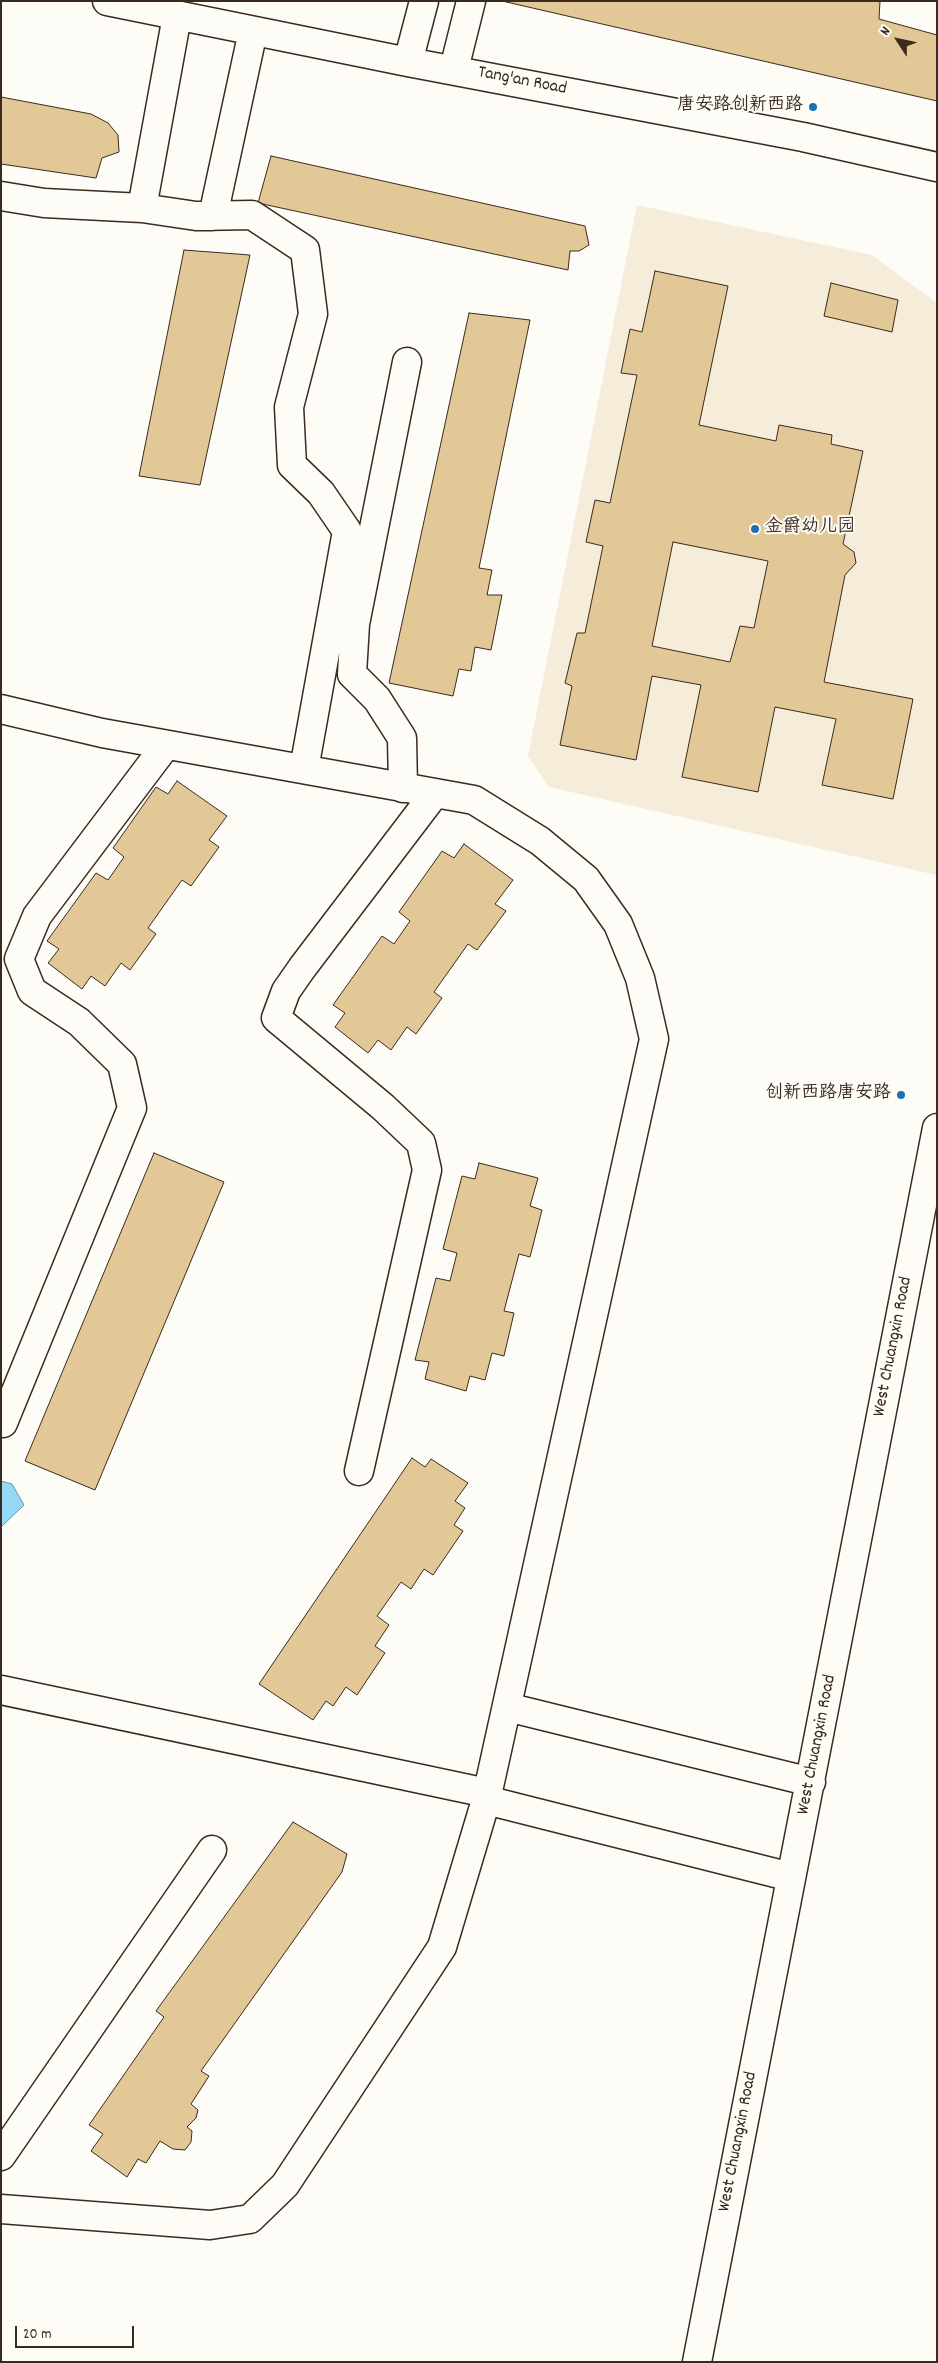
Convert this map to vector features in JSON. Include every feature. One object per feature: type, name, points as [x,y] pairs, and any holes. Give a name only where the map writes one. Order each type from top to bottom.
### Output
[{"type":"street","name":"Tang'an Road","points":[[107,1],[408,62],[454,69],[793,135],[937,167]]},
{"type":"street","points":[[408,62],[424,1]]},
{"type":"street","points":[[454,69],[471,1]]},
{"type":"street","points":[[142,208],[177,16]]},
{"type":"street","points":[[213,216],[253,31]]},
{"type":"street","points":[[1,196],[44,203],[142,208],[196,216],[252,215],[305,250],[312,314],[289,407],[292,465],[321,493],[347,531],[304,769]]},
{"type":"street","points":[[403,788],[402,738],[376,698],[352,674],[355,624],[407,362]]},
{"type":"street","points":[[1,708],[102,733],[474,800],[540,841],[586,879],[618,924],[640,978],[654,1040],[487,1797],[442,1947],[285,2185],[250,2219],[210,2225],[1,2210]]},
{"type":"street","points":[[3,1424],[132,1108],[122,1064],[79,1022],[32,991],[19,959],[37,916],[166,745]]},
{"type":"street","points":[[359,1471],[427,1170],[421,1143],[383,1107],[276,1018],[286,991],[302,968],[435,793]]},
{"type":"street","name":"West Chuangxin Road","points":[[696,2362],[811,1782],[937,1128]]},
{"type":"street","points":[[1,1690],[487,1797],[791,1877]]},
{"type":"street","points":[[507,1707],[811,1782]]},
{"type":"street","points":[[1,2156],[212,1850]]},
{"type":"shaded area","name":"金爵幼儿园","points":[[637,205],[872,255],[937,303],[936,875],[549,787],[528,756]]},
{"type":"water","points":[[1,1481],[12,1484],[24,1505],[1,1527]]},
{"type":"building","points":[[502,1],[880,1],[879,19],[937,35],[937,101]]},
{"type":"building","points":[[1,97],[91,114],[108,123],[118,135],[119,152],[102,158],[96,178],[1,164]]},
{"type":"building","points":[[271,156],[585,226],[589,245],[579,251],[570,251],[568,270],[258,203]]},
{"type":"building","points":[[184,250],[250,255],[200,485],[139,476]]},
{"type":"building","points":[[655,271],[728,286],[699,425],[776,441],[779,425],[832,435],[831,444],[863,451],[843,544],[854,552],[856,563],[845,575],[824,682],[913,699],[893,799],[822,785],[836,719],[775,707],[758,792],[682,777],[701,685],[652,676],[636,760],[560,745],[572,686],[565,683],[577,633],[585,633],[603,546],[586,542],[595,500],[610,503],[637,375],[621,373],[630,329],[642,332]],"holes":[[[673,542],[768,561],[754,628],[740,626],[730,662],[652,646]]]},
{"type":"building","points":[[831,283],[898,300],[892,332],[824,316]]},
{"type":"building","points":[[469,313],[530,320],[479,568],[492,570],[487,595],[502,595],[491,650],[475,647],[471,671],[459,669],[453,696],[389,683]]},
{"type":"building","points":[[177,781],[227,816],[209,840],[219,847],[191,886],[182,880],[148,928],[156,934],[130,970],[121,963],[105,986],[91,976],[82,989],[48,963],[59,949],[47,941],[96,873],[108,880],[124,857],[113,848],[156,787],[168,794]]},
{"type":"building","points":[[464,844],[513,880],[495,904],[506,911],[477,950],[468,944],[434,992],[442,998],[416,1034],[407,1027],[391,1050],[378,1040],[368,1053],[335,1027],[345,1013],[333,1005],[382,936],[394,944],[410,921],[399,912],[442,851],[454,858]]},
{"type":"building","points":[[154,1153],[224,1182],[95,1490],[25,1461]]},
{"type":"building","points":[[479,1163],[538,1178],[530,1206],[542,1210],[530,1257],[519,1254],[504,1311],[514,1313],[504,1356],[492,1353],[485,1380],[470,1376],[466,1391],[425,1379],[429,1362],[415,1360],[436,1278],[450,1281],[457,1253],[443,1249],[462,1176],[475,1179]]},
{"type":"building","points":[[412,1458],[425,1467],[431,1459],[468,1483],[455,1501],[465,1508],[454,1525],[463,1531],[433,1575],[424,1569],[411,1589],[401,1582],[377,1616],[389,1625],[375,1646],[385,1653],[357,1695],[346,1687],[333,1706],[326,1701],[313,1720],[259,1684]]},
{"type":"building","points":[[293,1822],[347,1854],[342,1872],[201,2071],[209,2076],[191,2104],[198,2110],[196,2118],[187,2127],[192,2131],[191,2142],[185,2150],[173,2149],[160,2141],[146,2163],[138,2159],[127,2177],[91,2151],[103,2134],[89,2125],[164,2017],[156,2011]]},
{"type":"place","name":"唐安路创新西路","points":[[813,107]]},
{"type":"place","name":"金爵幼儿园","points":[[755,529]]},
{"type":"place","name":"创新西路唐安路","points":[[901,1095]]}]
